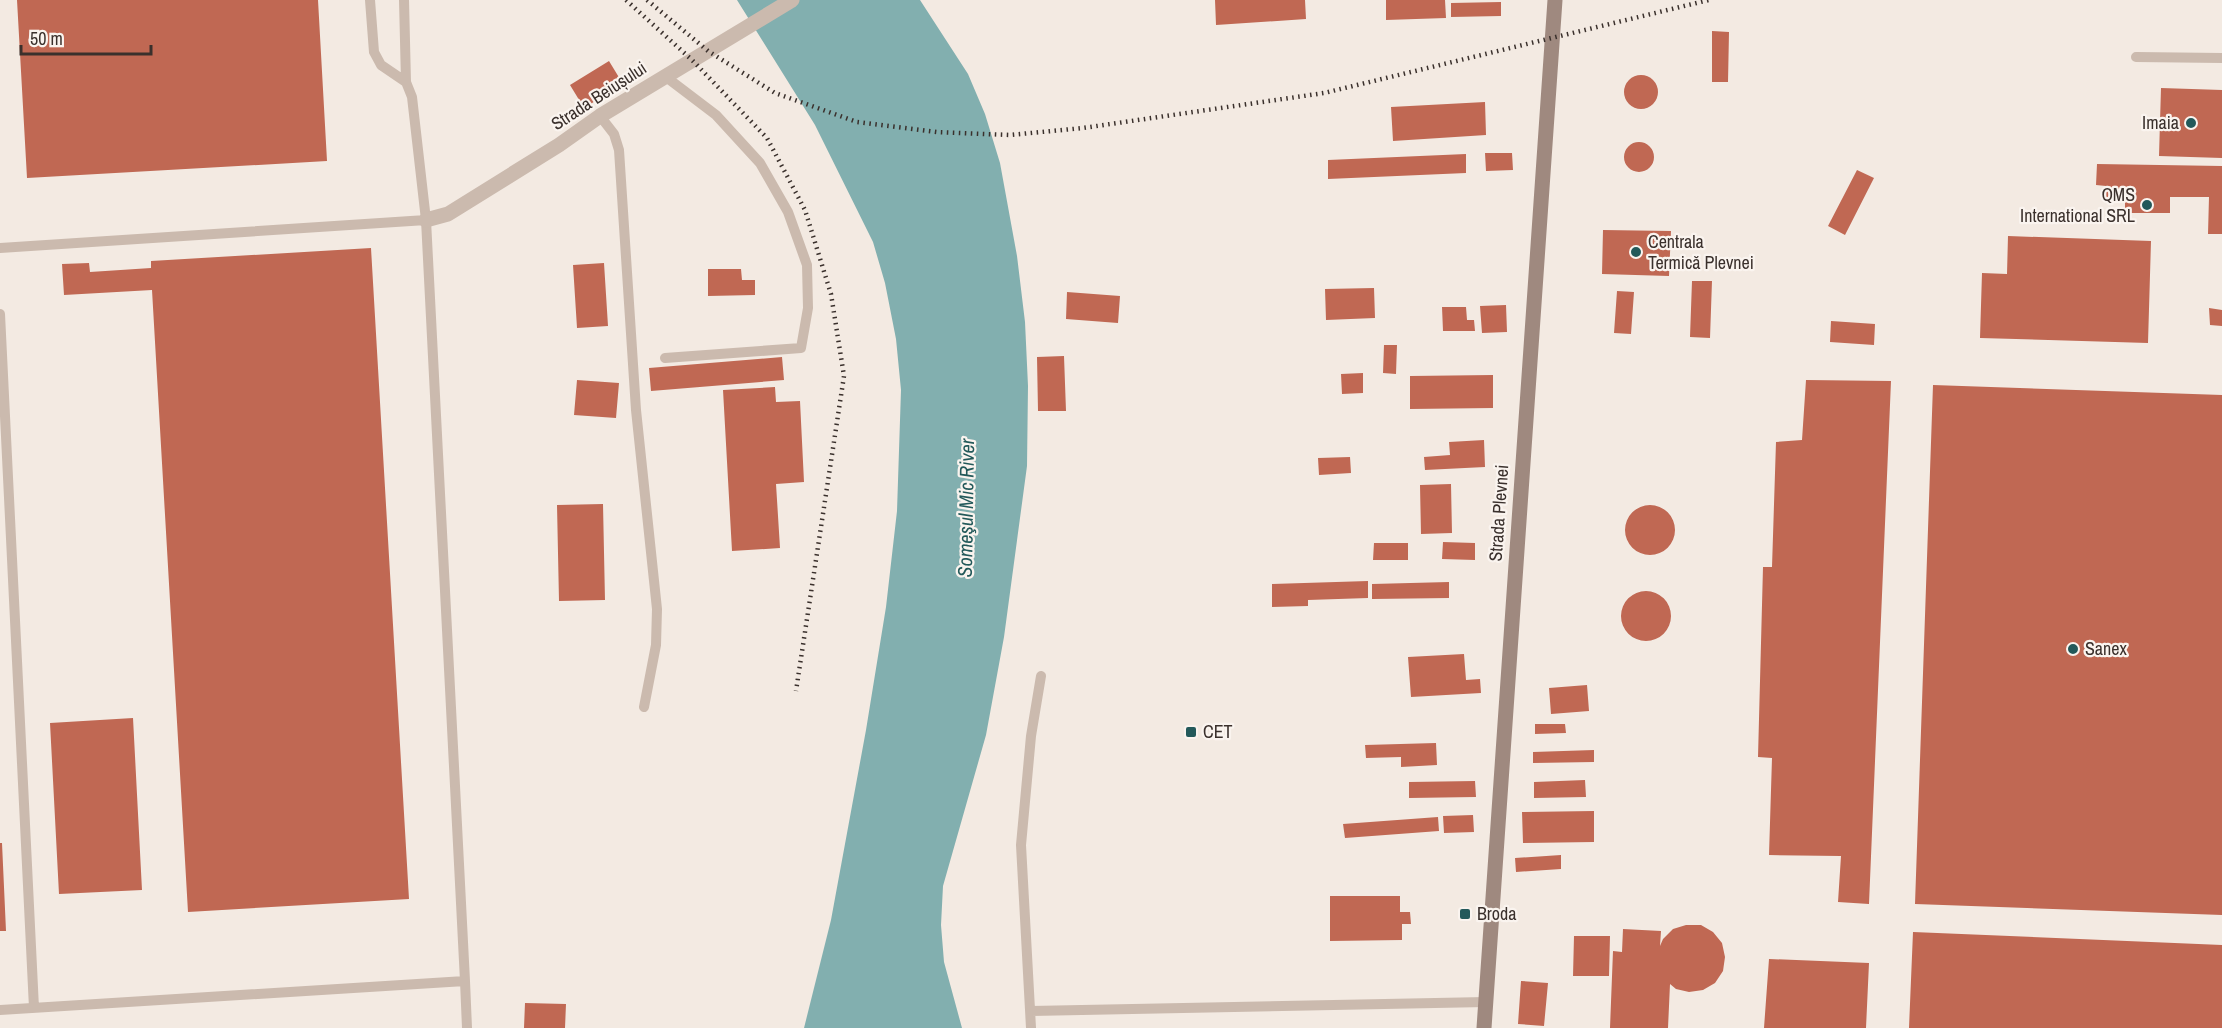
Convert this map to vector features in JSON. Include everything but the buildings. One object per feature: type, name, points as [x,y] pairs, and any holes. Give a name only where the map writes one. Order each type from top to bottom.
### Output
[{"type":"main road","name":"Strada Plevnei","points":[[1484,1028],[1555,0]]},
{"type":"street","name":"Strada Beiușului","points":[[426,220],[448,214],[559,145],[600,116],[792,0]]},
{"type":"lane","points":[[370,0],[374,52],[381,65],[406,82]]},
{"type":"lane","points":[[404,0],[406,82],[412,97],[426,220],[467,1028]]},
{"type":"lane","points":[[2136,57],[2222,58]]},
{"type":"lane","points":[[665,358],[801,348],[808,308],[807,265],[788,212],[760,163],[716,115],[666,77]]},
{"type":"lane","points":[[600,116],[614,134],[619,150],[636,410],[657,609],[656,645],[644,707]]},
{"type":"lane","points":[[0,248],[426,220]]},
{"type":"lane","points":[[0,314],[34,1008]]},
{"type":"lane","points":[[1031,1028],[1021,845],[1031,736],[1041,676]]},
{"type":"lane","points":[[0,1010],[465,981]]},
{"type":"lane","points":[[1031,1011],[1486,1002]]},
{"type":"water","name":"Someşul Mic River","points":[[737,0],[920,0],[968,74],[985,114],[1000,163],[1017,256],[1025,322],[1028,386],[1027,466],[1004,637],[986,735],[943,886],[941,925],[944,962],[962,1028],[804,1028],[831,920],[886,607],[897,511],[901,390],[896,339],[885,283],[873,242],[815,125]]},
{"type":"railway","points":[[626,0],[692,60],[767,138],[805,210],[831,294],[844,376],[796,691]]},
{"type":"railway","points":[[647,0],[708,51],[775,93],[857,122],[937,132],[1010,135],[1083,128],[1324,93],[1709,0]]},
{"type":"place","name":"Imaia","points":[[2191,123]]},
{"type":"place","name":"QMS International SRL","points":[[2147,205]]},
{"type":"place","name":"Centrala Termică Plevnei","points":[[1636,252]]},
{"type":"place","name":"Sanex","points":[[2073,649]]},
{"type":"place","name":"CET","points":[[1191,732]]},
{"type":"place","name":"Broda","points":[[1465,914]]}]
